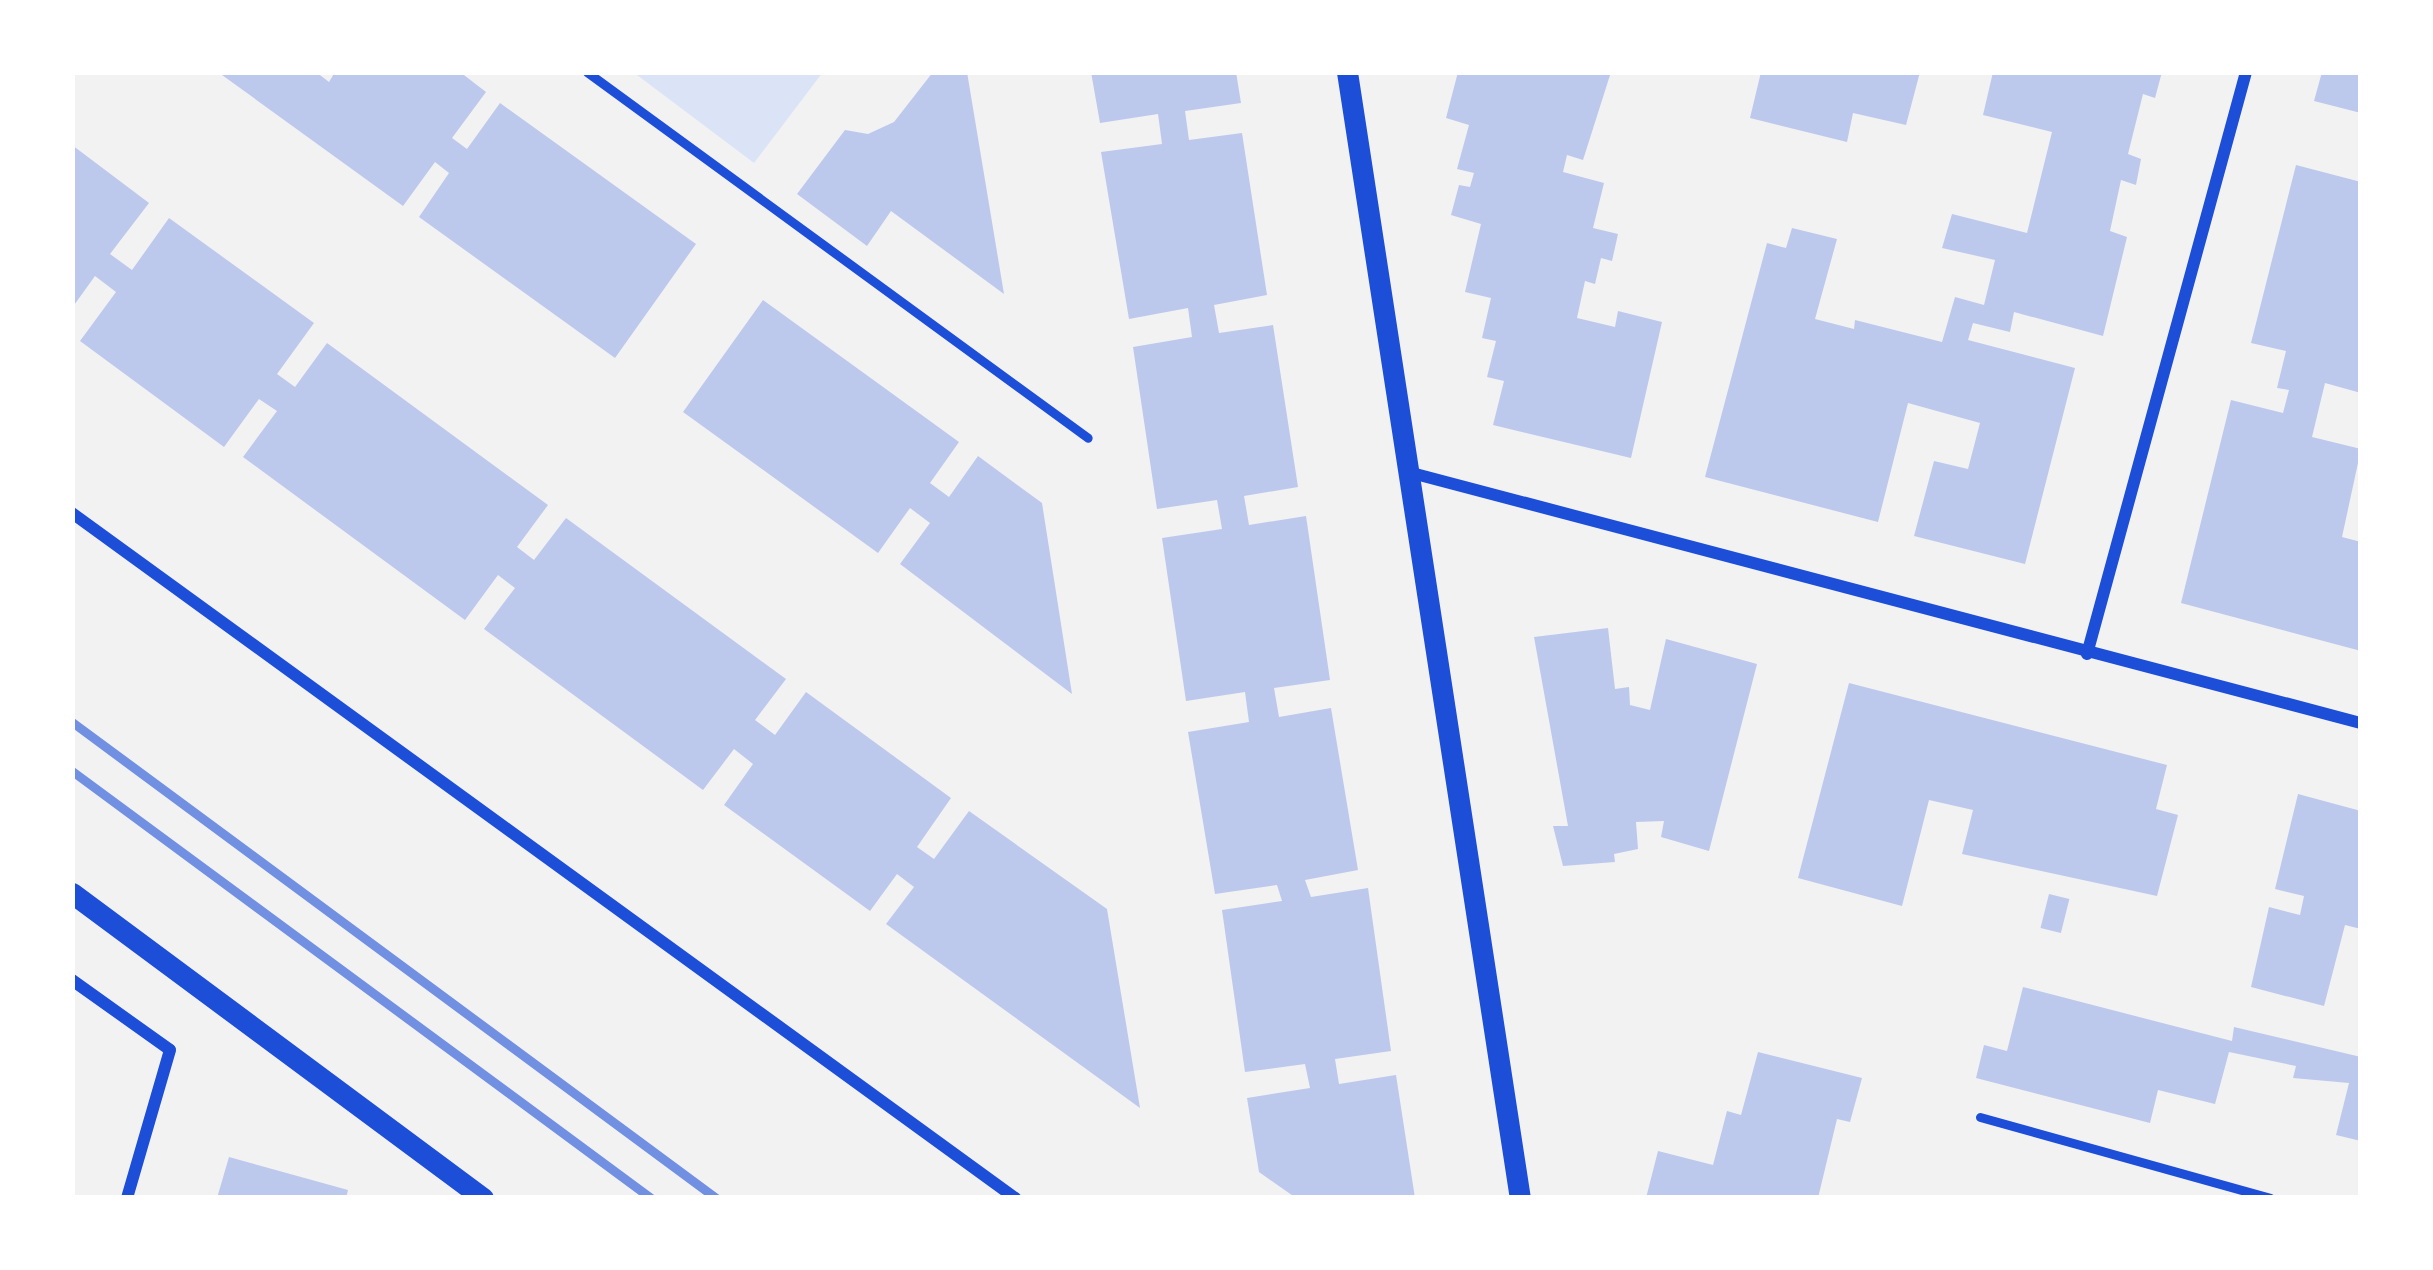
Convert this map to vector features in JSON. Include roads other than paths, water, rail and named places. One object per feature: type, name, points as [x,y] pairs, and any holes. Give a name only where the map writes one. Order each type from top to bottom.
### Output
[{"type":"street","points":[[1347,72],[1520,1198]]},
{"type":"street","points":[[2087,654],[2246,72]]},
{"type":"street","points":[[1408,472],[2361,723]]},
{"type":"street","points":[[72,513],[1015,1198]]},
{"type":"street","points":[[72,893],[483,1198]]},
{"type":"street","points":[[72,980],[170,1050],[127,1198]]},
{"type":"lane","points":[[587,72],[1088,437]]},
{"type":"lane","points":[[1980,1117],[2270,1198]]},
{"type":"railway","points":[[72,722],[716,1198]]},
{"type":"railway","points":[[72,771],[651,1198]]}]
